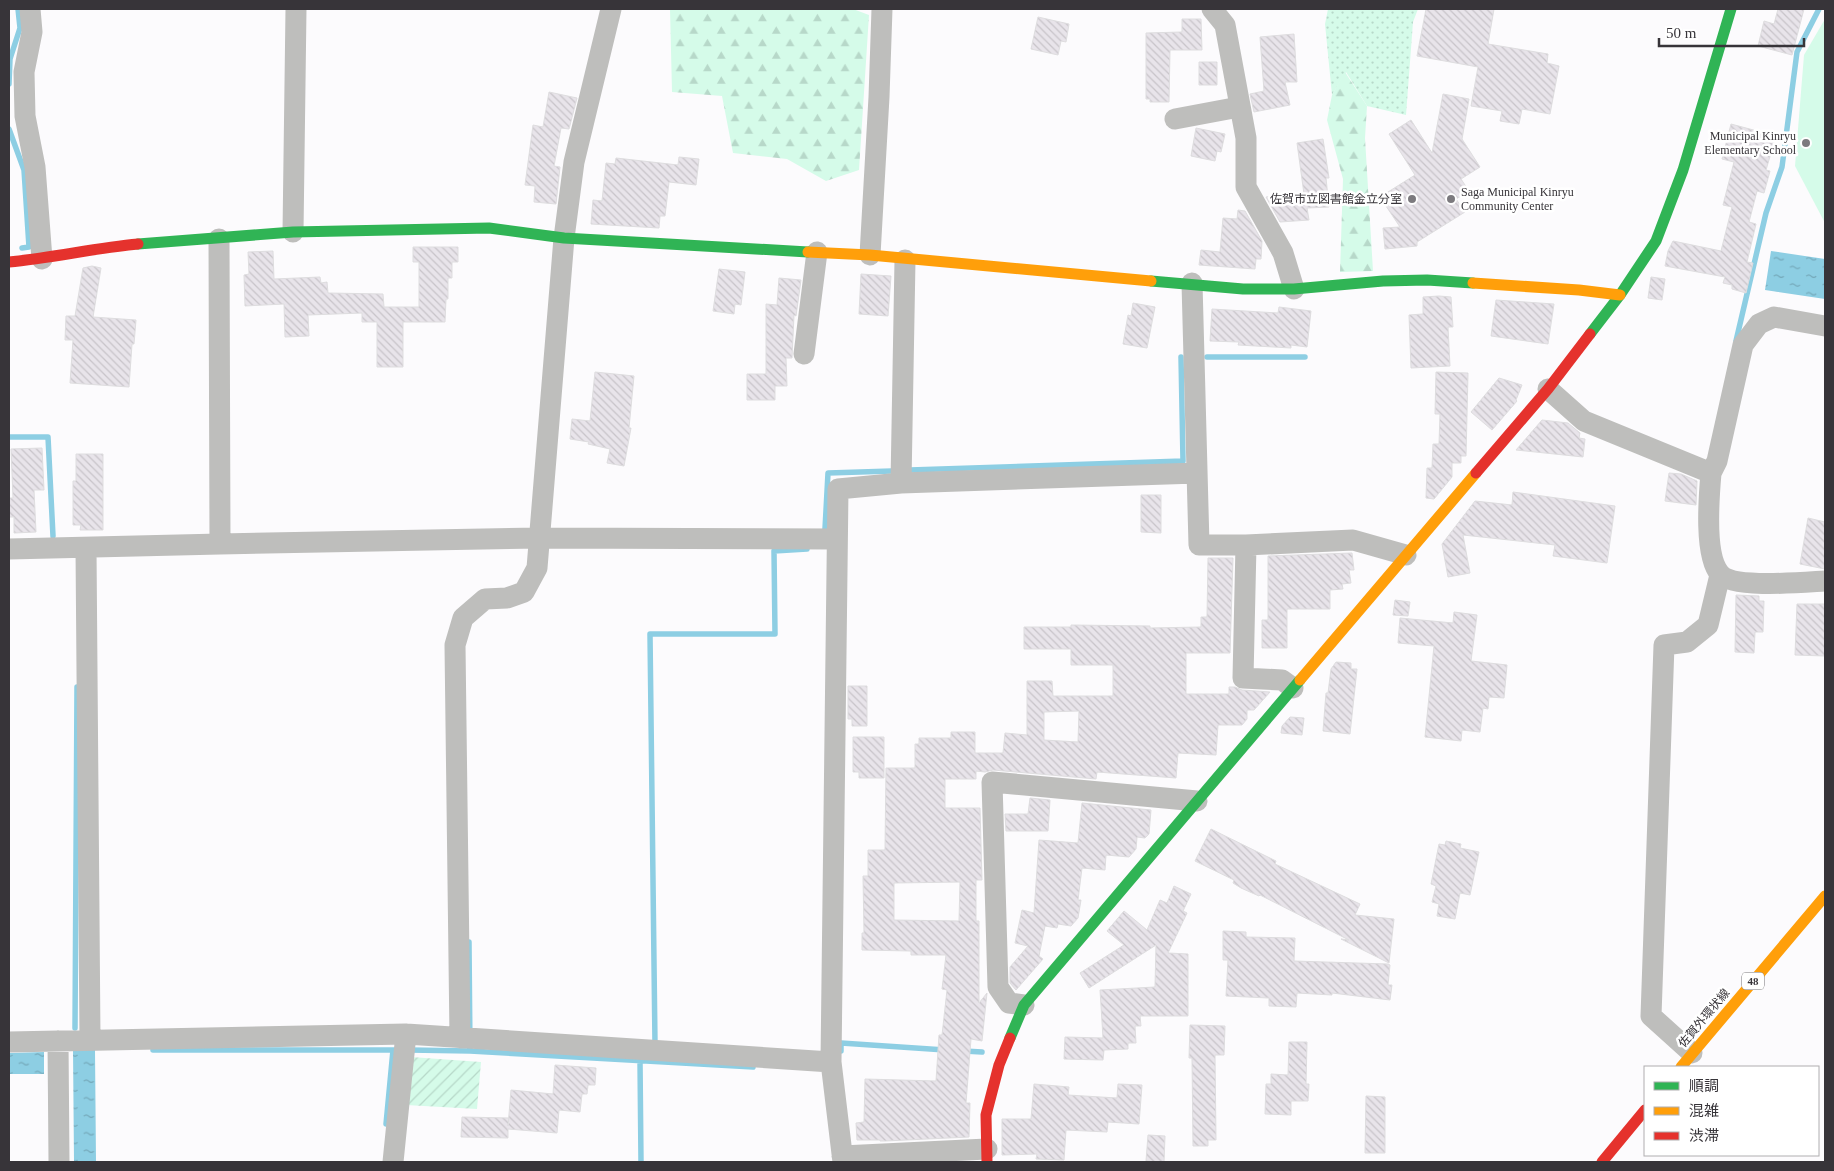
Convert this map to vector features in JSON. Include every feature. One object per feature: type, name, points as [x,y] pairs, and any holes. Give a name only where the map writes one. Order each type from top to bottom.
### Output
[{"type":"street","points":[[30,9],[32,32],[24,72],[25,116],[35,167],[42,258]]},
{"type":"street","points":[[293,232],[296,9]]},
{"type":"street","points":[[460,1038],[455,646],[463,618],[485,599],[507,598],[524,592],[537,568],[548,539],[564,238],[574,162],[611,9]]},
{"type":"street","points":[[870,255],[880,97],[882,9]]},
{"type":"street","points":[[1212,9],[1224,25],[1246,138],[1246,187],[1283,253],[1294,289]]},
{"type":"street","points":[[1197,473],[902,483],[838,489],[832,1071],[843,1159],[987,1156],[986,1115],[999,1065],[1024,1004],[1548,389],[1620,295],[1656,241],[1683,170],[1732,9]]},
{"type":"street","points":[[1176,119],[1239,108]]},
{"type":"street","points":[[9,262],[114,246],[293,232],[489,228],[564,238],[870,255],[905,260],[1192,283],[1243,289],[1294,289],[1382,281],[1427,280],[1579,290],[1620,295]]},
{"type":"street","points":[[219,239],[220,544]]},
{"type":"street","points":[[804,354],[817,252]]},
{"type":"street","points":[[902,483],[905,260]]},
{"type":"street","points":[[1192,283],[1199,546],[1354,540],[1406,555]]},
{"type":"street","points":[[1686,1060],[1651,1016],[1664,645],[1686,642],[1708,625],[1720,575],[1713,559],[1708,513],[1711,473],[1717,461],[1743,345],[1758,324],[1774,316],[1825,326]]},
{"type":"street","points":[[1548,389],[1584,421],[1711,473]]},
{"type":"street","points":[[9,549],[548,539],[836,539]]},
{"type":"street","points":[[1246,545],[1243,678],[1282,680],[1293,688]]},
{"type":"street","points":[[86,548],[90,1040]]},
{"type":"street","points":[[1720,575],[1730,580],[1773,585],[1825,581]]},
{"type":"street","points":[[1024,1004],[1010,1003],[998,987],[992,782],[1197,801]]},
{"type":"street","name":"佐賀外環状線","points":[[1686,1060],[1825,896]]},
{"type":"street","points":[[9,1042],[58,1057],[90,1040],[405,1043],[460,1038],[832,1071]]},
{"type":"street","points":[[393,1162],[405,1043]]},
{"type":"street","points":[[58,1057],[60,1162]]},
{"type":"street","points":[[1602,1162],[1644,1111]]},
{"type":"green space","points":[[670,9],[853,9],[869,15],[859,170],[826,181],[787,159],[733,153],[722,96],[672,92]]},
{"type":"green space","points":[[1328,9],[1418,9],[1413,22],[1406,115],[1367,106],[1346,72],[1332,95],[1325,24]]},
{"type":"green space","points":[[1825,19],[1825,223],[1795,166],[1804,55]]},
{"type":"green space","points":[[1345,72],[1367,106],[1365,138],[1373,271],[1340,272],[1343,179],[1327,120],[1332,95]]},
{"type":"green space","points":[[411,1057],[481,1062],[477,1109],[406,1105]]},
{"type":"water","points":[[1771,251],[1825,259],[1825,299],[1765,290]]},
{"type":"water","points":[[73,1049],[95,1050],[96,1162],[74,1162]]},
{"type":"water","points":[[44,1052],[44,1074],[9,1074],[9,1053]]},
{"type":"building","points":[[1426,9],[1494,9],[1488,44],[1548,54],[1547,63],[1559,66],[1550,114],[1522,109],[1519,124],[1500,121],[1502,111],[1471,106],[1478,67],[1417,56]]},
{"type":"building","points":[[1778,9],[1804,9],[1792,55],[1758,46],[1764,21],[1774,24]]},
{"type":"building","points":[[1038,17],[1069,24],[1066,42],[1061,41],[1058,55],[1031,49]]},
{"type":"building","points":[[1182,19],[1201,19],[1202,50],[1170,50],[1169,102],[1150,102],[1150,99],[1146,99],[1146,33],[1182,32]]},
{"type":"building","points":[[1294,34],[1297,82],[1285,82],[1290,105],[1254,112],[1250,94],[1264,91],[1260,37]]},
{"type":"building","points":[[1199,62],[1217,62],[1217,85],[1199,85]]},
{"type":"building","points":[[549,92],[577,98],[569,129],[561,128],[554,166],[560,167],[556,204],[534,202],[535,186],[525,185],[533,125],[543,127]]},
{"type":"building","points":[[1443,94],[1469,99],[1462,139],[1480,167],[1461,179],[1469,191],[1456,199],[1465,212],[1417,242],[1417,246],[1385,249],[1383,228],[1400,227],[1380,197],[1415,175],[1389,134],[1411,120],[1432,153]]},
{"type":"building","points":[[1731,124],[1776,136],[1766,170],[1770,171],[1764,193],[1757,191],[1749,222],[1756,224],[1747,262],[1753,263],[1746,293],[1732,289],[1732,285],[1723,283],[1725,277],[1665,266],[1668,251],[1673,241],[1721,251],[1732,207],[1723,205],[1734,162],[1722,159]]},
{"type":"building","points":[[1196,128],[1225,134],[1221,152],[1217,151],[1215,161],[1191,156]]},
{"type":"building","points":[[1323,139],[1329,178],[1326,178],[1329,207],[1307,208],[1309,220],[1280,222],[1266,197],[1304,194],[1297,143]]},
{"type":"building","points":[[679,157],[699,159],[696,185],[669,182],[665,216],[660,216],[659,228],[591,224],[593,200],[602,201],[606,163],[615,164],[616,158],[678,165]]},
{"type":"building","points":[[1238,210],[1245,211],[1262,241],[1261,259],[1256,259],[1255,269],[1199,265],[1201,250],[1220,252],[1223,218],[1237,219]]},
{"type":"building","points":[[413,247],[458,247],[458,262],[452,262],[452,278],[448,278],[445,322],[403,322],[403,367],[377,367],[377,322],[362,322],[362,313],[308,315],[309,336],[285,337],[284,304],[245,306],[244,275],[249,274],[248,252],[273,251],[274,279],[320,277],[321,283],[327,282],[328,293],[383,294],[384,307],[419,307],[419,262],[413,262]]},
{"type":"building","points":[[92,266],[101,268],[93,317],[136,320],[129,387],[70,383],[73,340],[65,340],[66,316],[75,316],[83,268]]},
{"type":"building","points":[[719,269],[745,272],[741,305],[735,304],[734,314],[713,311]]},
{"type":"building","points":[[861,274],[891,276],[888,316],[859,314]]},
{"type":"building","points":[[1651,277],[1665,279],[1662,300],[1648,298]]},
{"type":"building","points":[[779,278],[801,280],[796,316],[794,315],[792,358],[786,358],[787,386],[775,386],[775,400],[747,400],[747,374],[766,374],[766,304],[777,305]]},
{"type":"building","points":[[1423,297],[1451,297],[1453,327],[1448,327],[1450,366],[1411,368],[1409,315],[1423,314]]},
{"type":"building","points":[[1496,300],[1554,304],[1548,344],[1491,336]]},
{"type":"building","points":[[1133,303],[1155,307],[1147,348],[1123,344],[1128,315],[1131,316]]},
{"type":"building","points":[[1279,307],[1311,311],[1307,347],[1291,345],[1291,348],[1238,345],[1239,342],[1210,341],[1212,309],[1278,313]]},
{"type":"building","points":[[595,372],[634,376],[629,428],[631,428],[624,466],[607,463],[610,449],[588,444],[589,442],[570,439],[572,419],[590,421]]},
{"type":"building","points":[[1436,372],[1468,373],[1466,456],[1461,456],[1461,463],[1452,463],[1452,477],[1434,499],[1426,498],[1427,468],[1432,468],[1433,444],[1439,444],[1440,414],[1435,414]]},
{"type":"building","points":[[1499,378],[1522,385],[1517,401],[1492,430],[1471,412]]},
{"type":"building","points":[[1542,420],[1568,423],[1580,433],[1579,438],[1585,439],[1583,457],[1516,450]]},
{"type":"building","points":[[42,448],[44,490],[34,490],[36,532],[14,533],[14,517],[9,517],[9,498],[13,498],[11,449]]},
{"type":"building","points":[[76,454],[103,454],[103,530],[80,530],[81,525],[73,525],[73,481],[76,481]]},
{"type":"building","points":[[1669,473],[1681,474],[1697,481],[1696,505],[1665,501]]},
{"type":"building","points":[[1513,492],[1615,506],[1607,563],[1553,556],[1555,545],[1463,535],[1470,573],[1448,577],[1442,544],[1475,501],[1512,505]]},
{"type":"building","points":[[1141,495],[1161,495],[1161,533],[1141,532]]},
{"type":"building","points":[[1808,518],[1825,522],[1825,569],[1800,564]]},
{"type":"building","points":[[1352,553],[1354,570],[1349,570],[1351,583],[1342,584],[1343,589],[1330,590],[1330,609],[1287,609],[1287,648],[1262,648],[1262,620],[1268,620],[1268,556]]},
{"type":"building","points":[[1208,558],[1233,558],[1230,653],[1186,653],[1186,694],[1229,694],[1229,687],[1270,692],[1254,710],[1247,710],[1247,719],[1242,725],[1218,725],[1216,755],[1178,753],[1176,778],[1097,772],[1096,779],[993,770],[985,772],[976,771],[976,779],[945,779],[945,808],[980,808],[982,880],[976,880],[976,921],[979,921],[979,1003],[987,993],[982,1041],[971,1039],[966,1103],[970,1103],[969,1137],[885,1141],[857,1140],[856,1123],[864,1122],[865,1079],[936,1081],[939,1035],[942,1035],[947,990],[942,989],[946,955],[911,955],[911,951],[862,950],[862,933],[864,933],[863,876],[868,876],[868,850],[885,850],[886,768],[915,768],[915,744],[919,744],[919,738],[951,738],[951,732],[975,732],[975,753],[1003,753],[1005,733],[1027,735],[1027,681],[1052,681],[1053,696],[1113,696],[1113,665],[1071,665],[1071,649],[1024,649],[1024,627],[1071,627],[1071,625],[1150,626],[1150,628],[1201,627],[1201,617],[1207,617]],"holes":[[[1079,711],[1078,742],[1044,740],[1044,712]],[[960,882],[959,921],[894,920],[894,883]]]},
{"type":"building","points":[[1736,595],[1759,596],[1759,601],[1764,601],[1763,632],[1755,632],[1754,653],[1735,652]]},
{"type":"building","points":[[1395,600],[1410,602],[1408,616],[1393,615]]},
{"type":"building","points":[[1797,604],[1825,604],[1825,656],[1795,655]]},
{"type":"building","points":[[1454,612],[1477,615],[1471,661],[1507,665],[1504,698],[1489,697],[1488,709],[1483,708],[1480,732],[1462,730],[1461,741],[1425,737],[1434,646],[1398,643],[1400,618],[1453,623]]},
{"type":"building","points":[[1336,662],[1351,663],[1351,669],[1357,669],[1350,734],[1323,731],[1326,693],[1328,693],[1331,669]]},
{"type":"building","points":[[848,686],[867,686],[867,726],[852,726],[852,719],[848,719]]},
{"type":"building","points":[[1290,717],[1304,718],[1302,735],[1281,733],[1282,726]]},
{"type":"building","points":[[853,737],[884,737],[884,778],[859,778],[859,772],[853,772]]},
{"type":"building","points":[[1030,798],[1050,800],[1048,831],[1006,831],[1005,814],[1028,814]]},
{"type":"building","points":[[1082,803],[1151,810],[1149,834],[1145,838],[1137,837],[1136,849],[1129,857],[1106,855],[1105,870],[1082,868],[1078,900],[1081,900],[1078,918],[1071,926],[1058,924],[1057,928],[1045,926],[1039,956],[1043,959],[1016,990],[1010,983],[1010,967],[1028,946],[1015,943],[1022,910],[1034,913],[1039,840],[1078,843]]},
{"type":"building","points":[[1211,829],[1276,861],[1275,864],[1360,904],[1355,915],[1394,919],[1389,963],[1341,939],[1349,940],[1260,895],[1241,888],[1233,883],[1234,880],[1195,861]]},
{"type":"building","points":[[1446,841],[1461,844],[1460,848],[1479,852],[1470,895],[1460,893],[1455,919],[1437,916],[1439,904],[1432,902],[1436,886],[1431,884],[1439,844],[1445,845]]},
{"type":"building","points":[[1174,886],[1191,894],[1183,911],[1187,913],[1168,953],[1188,954],[1188,1016],[1140,1016],[1141,1026],[1135,1026],[1136,1043],[1128,1043],[1128,1049],[1104,1050],[1103,1060],[1064,1059],[1065,1037],[1103,1038],[1100,990],[1155,987],[1156,945],[1089,988],[1080,973],[1124,945],[1107,931],[1124,911],[1147,930],[1160,900],[1167,903]]},
{"type":"building","points":[[1223,931],[1246,932],[1246,937],[1295,938],[1294,961],[1388,964],[1390,965],[1388,985],[1392,985],[1390,1000],[1332,993],[1332,995],[1297,993],[1296,1007],[1269,1006],[1269,998],[1226,996],[1228,960],[1223,960]]},
{"type":"building","points":[[1190,1025],[1225,1026],[1224,1055],[1215,1055],[1216,1140],[1208,1140],[1208,1146],[1193,1146],[1192,1058],[1189,1058]]},
{"type":"building","points":[[1289,1042],[1307,1042],[1306,1084],[1309,1084],[1308,1101],[1291,1101],[1291,1115],[1265,1114],[1266,1084],[1271,1084],[1271,1074],[1288,1075]]},
{"type":"building","points":[[555,1065],[596,1068],[595,1085],[588,1085],[587,1094],[582,1094],[580,1112],[559,1110],[557,1133],[508,1129],[508,1138],[461,1137],[462,1117],[509,1118],[511,1090],[553,1094]]},
{"type":"building","points":[[1034,1084],[1069,1087],[1068,1095],[1117,1098],[1118,1084],[1142,1085],[1139,1124],[1108,1122],[1107,1132],[1066,1130],[1064,1160],[1036,1159],[1037,1154],[1002,1155],[1002,1119],[1031,1119]]},
{"type":"building","points":[[1366,1096],[1385,1097],[1385,1153],[1365,1153]]},
{"type":"building","points":[[1148,1135],[1165,1136],[1164,1162],[1146,1161]]},
{"type":"waterway","points":[[9,84],[10,59],[20,28],[18,9]]},
{"type":"waterway","points":[[1736,341],[1766,213],[1782,167],[1797,52],[1819,9]]},
{"type":"waterway","points":[[9,129],[24,170],[29,247],[22,248]]},
{"type":"waterway","points":[[910,470],[1183,461],[1181,357]]},
{"type":"waterway","points":[[1207,357],[1305,357]]},
{"type":"waterway","points":[[9,437],[48,437],[53,536]]},
{"type":"waterway","points":[[825,529],[828,473],[892,471]]},
{"type":"waterway","points":[[655,1044],[650,634],[775,634],[774,551],[807,549]]},
{"type":"waterway","points":[[75,1028],[77,687]]},
{"type":"waterway","points":[[409,1050],[470,1051],[469,942]]},
{"type":"waterway","points":[[841,1051],[841,1043],[945,1050]]},
{"type":"waterway","points":[[153,1050],[393,1050]]},
{"type":"waterway","points":[[386,1124],[393,1050],[400,1050]]},
{"type":"waterway","points":[[470,1051],[753,1067]]},
{"type":"waterway","points":[[964,1051],[982,1052]]},
{"type":"waterway","points":[[640,1061],[641,1162]]},
{"type":"traffic: fast","points":[[1590,334],[1620,295],[1656,241],[1683,170],[1731,9]]},
{"type":"traffic: fast","points":[[138,244],[293,232],[489,228],[564,238],[808,252]]},
{"type":"traffic: fast","points":[[1151,281],[1243,289],[1294,289],[1383,281],[1427,280],[1473,283]]},
{"type":"traffic: fast","points":[[1010,1038],[1024,1005],[1300,680]]},
{"type":"traffic: slow","points":[[808,252],[870,255],[1151,281]]},
{"type":"traffic: slow","points":[[1473,283],[1579,290],[1620,295]]},
{"type":"traffic: slow","points":[[1300,680],[1476,473]]},
{"type":"traffic: slow","points":[[1682,1066],[1825,896]]},
{"type":"traffic: jam","points":[[9,262],[138,244]]},
{"type":"traffic: jam","points":[[1476,473],[1548,389],[1590,334]]},
{"type":"traffic: jam","points":[[987,1162],[986,1115],[999,1065],[1010,1038]]},
{"type":"traffic: jam","points":[[1602,1162],[1644,1111]]},
{"type":"place","name":"Municipal Kinryu Elementary School","points":[[1806,143]]},
{"type":"place","name":"佐賀市立図書館金立分室","points":[[1412,199]]},
{"type":"place","name":"Saga Municipal Kinryu Community Center","points":[[1451,199]]}]
